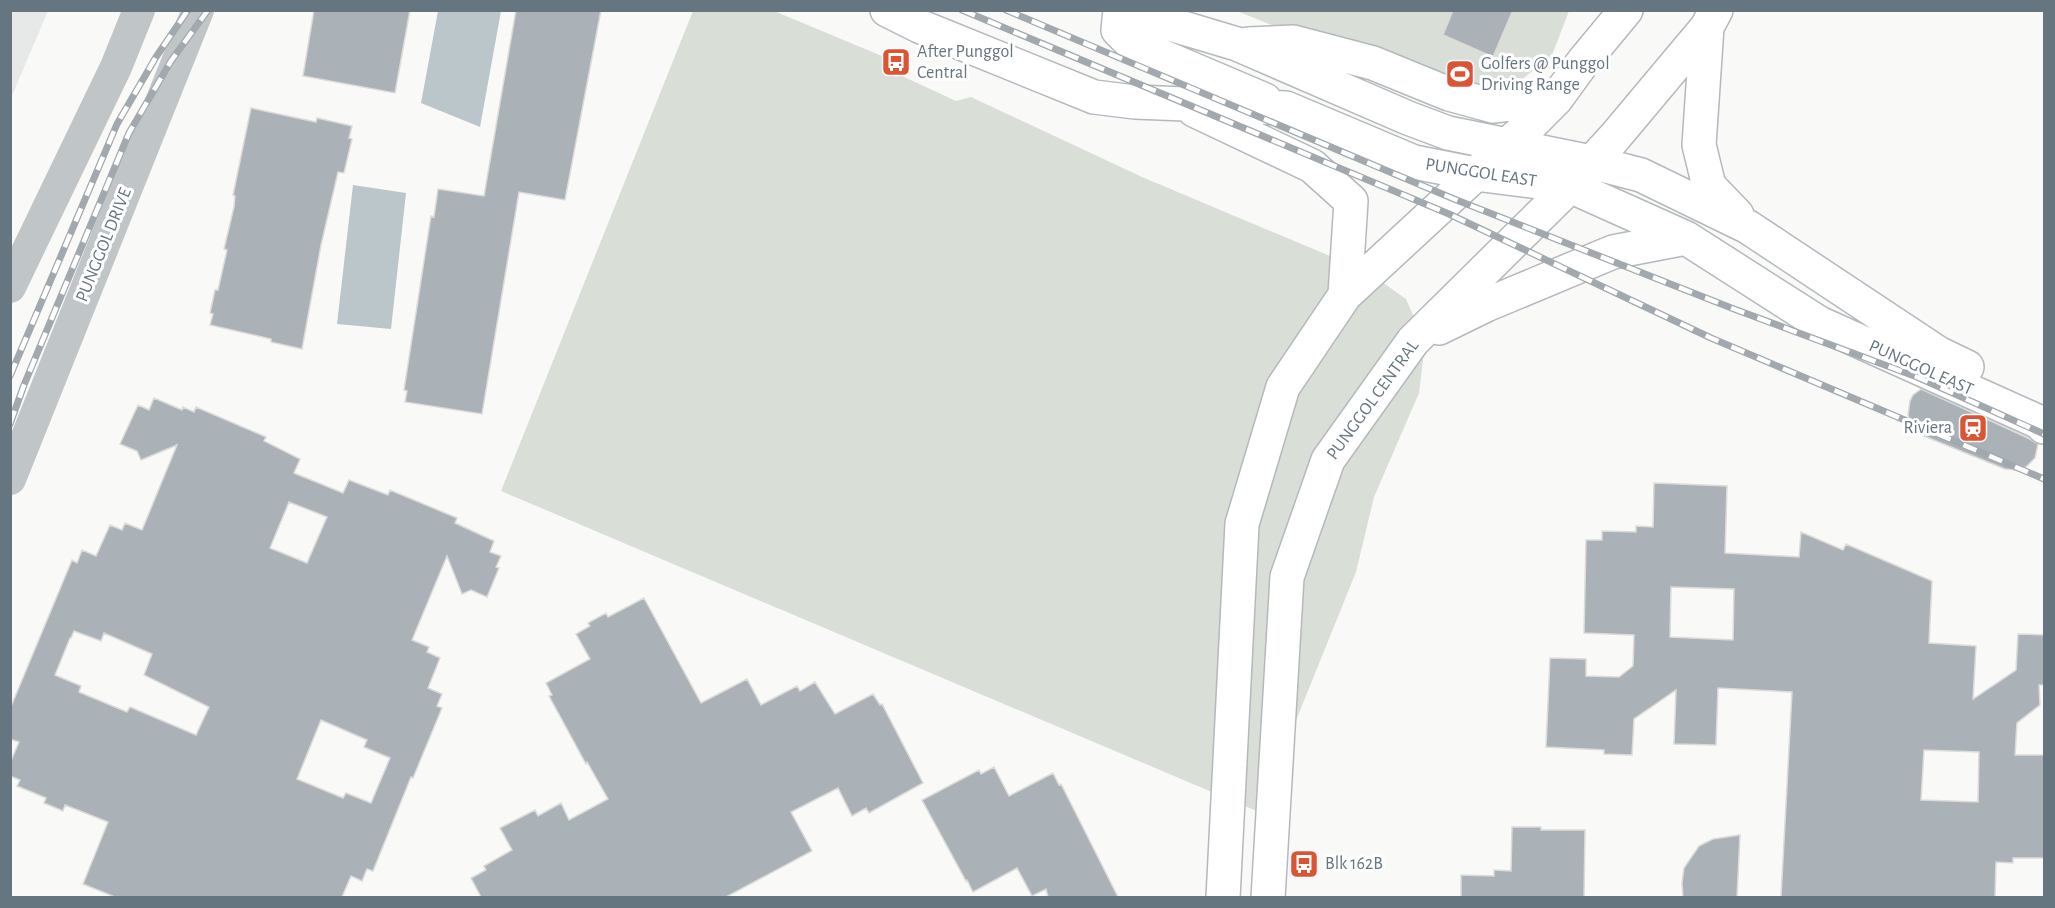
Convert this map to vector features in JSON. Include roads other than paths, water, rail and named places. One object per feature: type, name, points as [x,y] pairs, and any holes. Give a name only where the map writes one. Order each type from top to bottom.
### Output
[{"type":"main road","name":"PUNGGOL EAST","points":[[887,10],[912,18],[1094,97],[1135,102],[1286,108],[1414,162],[1475,174],[1641,175],[1748,227],[1938,353],[2043,419]]},
{"type":"main road","name":"PUNGGOL EAST","points":[[1122,10],[1237,44],[1408,118],[1448,133],[1506,146],[1581,174],[1819,322],[2043,419]]},
{"type":"main road","points":[[1122,10],[1118,30],[1131,43],[1286,108]]},
{"type":"main road","points":[[1223,897],[1242,524],[1283,387],[1345,296],[1556,99],[1626,10]]},
{"type":"main road","points":[[1711,19],[1699,146],[1709,186],[1748,227]]},
{"type":"main road","name":"PUNGGOL CENTRAL","points":[[1268,897],[1287,577],[1328,460],[1413,341],[1581,174],[1614,138],[1711,19]]},
{"type":"main road","points":[[1237,44],[1293,42],[1374,63],[1449,94],[1492,106],[1556,99]]},
{"type":"main road","points":[[1178,102],[1312,166],[1351,201],[1345,296]]},
{"type":"main road","points":[[1413,341],[1486,305],[1613,252],[1686,238]]},
{"type":"street","points":[[10,287],[116,67],[139,10]]},
{"type":"street","name":"PUNGGOL DRIVE","points":[[10,479],[198,10]]},
{"type":"railway","points":[[10,376],[117,124],[156,57],[188,10]]},
{"type":"railway","points":[[10,424],[24,385],[129,133],[171,61],[208,10]]},
{"type":"railway","points":[[962,10],[1449,214],[1711,338],[2044,479]]},
{"type":"railway","points":[[1006,10],[1454,199],[1734,309],[1917,377],[2044,434]]},
{"type":"place","name":"After Punggol Central","points":[[896,62]]},
{"type":"place","name":"Golfers @ Punggol Driving Range","points":[[1460,74]]},
{"type":"place","name":"Riviera","points":[[1973,428]]},
{"type":"place","name":"Blk 162B","points":[[1304,864]]}]
